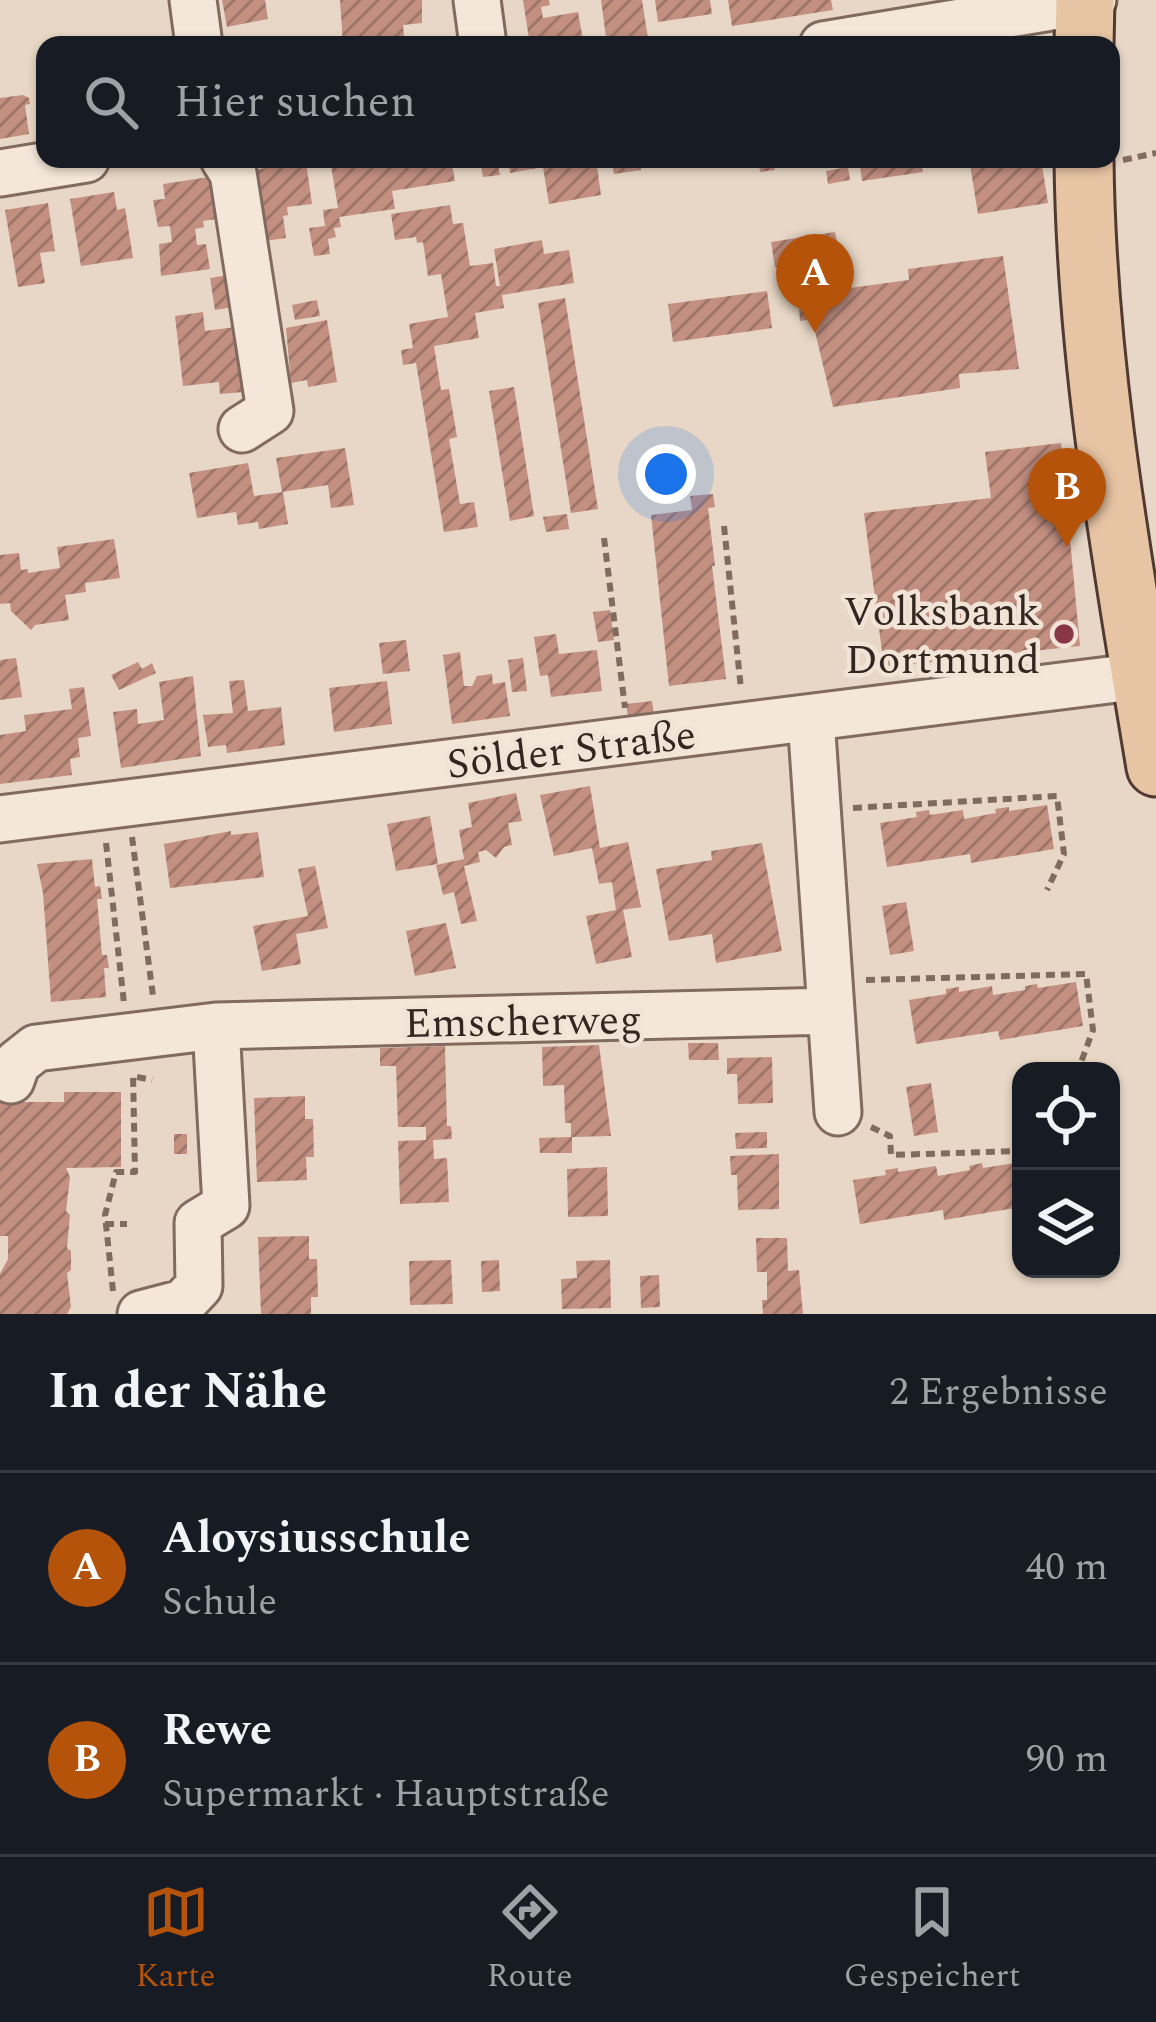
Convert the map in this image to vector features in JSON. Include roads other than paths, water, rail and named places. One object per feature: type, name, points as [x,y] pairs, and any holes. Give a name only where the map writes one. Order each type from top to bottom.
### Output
[{"type":"main road","points":[[1097,168],[1085,231],[1095,354],[1138,534],[1141,676],[1156,766]]},
{"type":"street","points":[[193,0],[198,36]]},
{"type":"street","points":[[477,0],[481,36]]},
{"type":"street","points":[[895,36],[1087,12]]},
{"type":"street","points":[[0,173],[36,167]]},
{"type":"street","points":[[229,168],[270,411],[242,429]]},
{"type":"street","name":"Sölder Straße","points":[[0,819],[1141,676]]},
{"type":"street","points":[[811,718],[838,1112]]},
{"type":"street","name":"Emscherweg","points":[[11,1080],[17,1063],[36,1048],[216,1026],[830,996]]},
{"type":"street","points":[[126,1306],[183,1303],[199,1286],[198,1223],[226,1206],[216,1026]]},
{"type":"place","name":"Aloysiusschule","points":[[815,333]]},
{"type":"place","name":"Rewe","points":[[1067,547]]},
{"type":"place","name":"Volksbank Dortmund","points":[[1064,634]]}]
